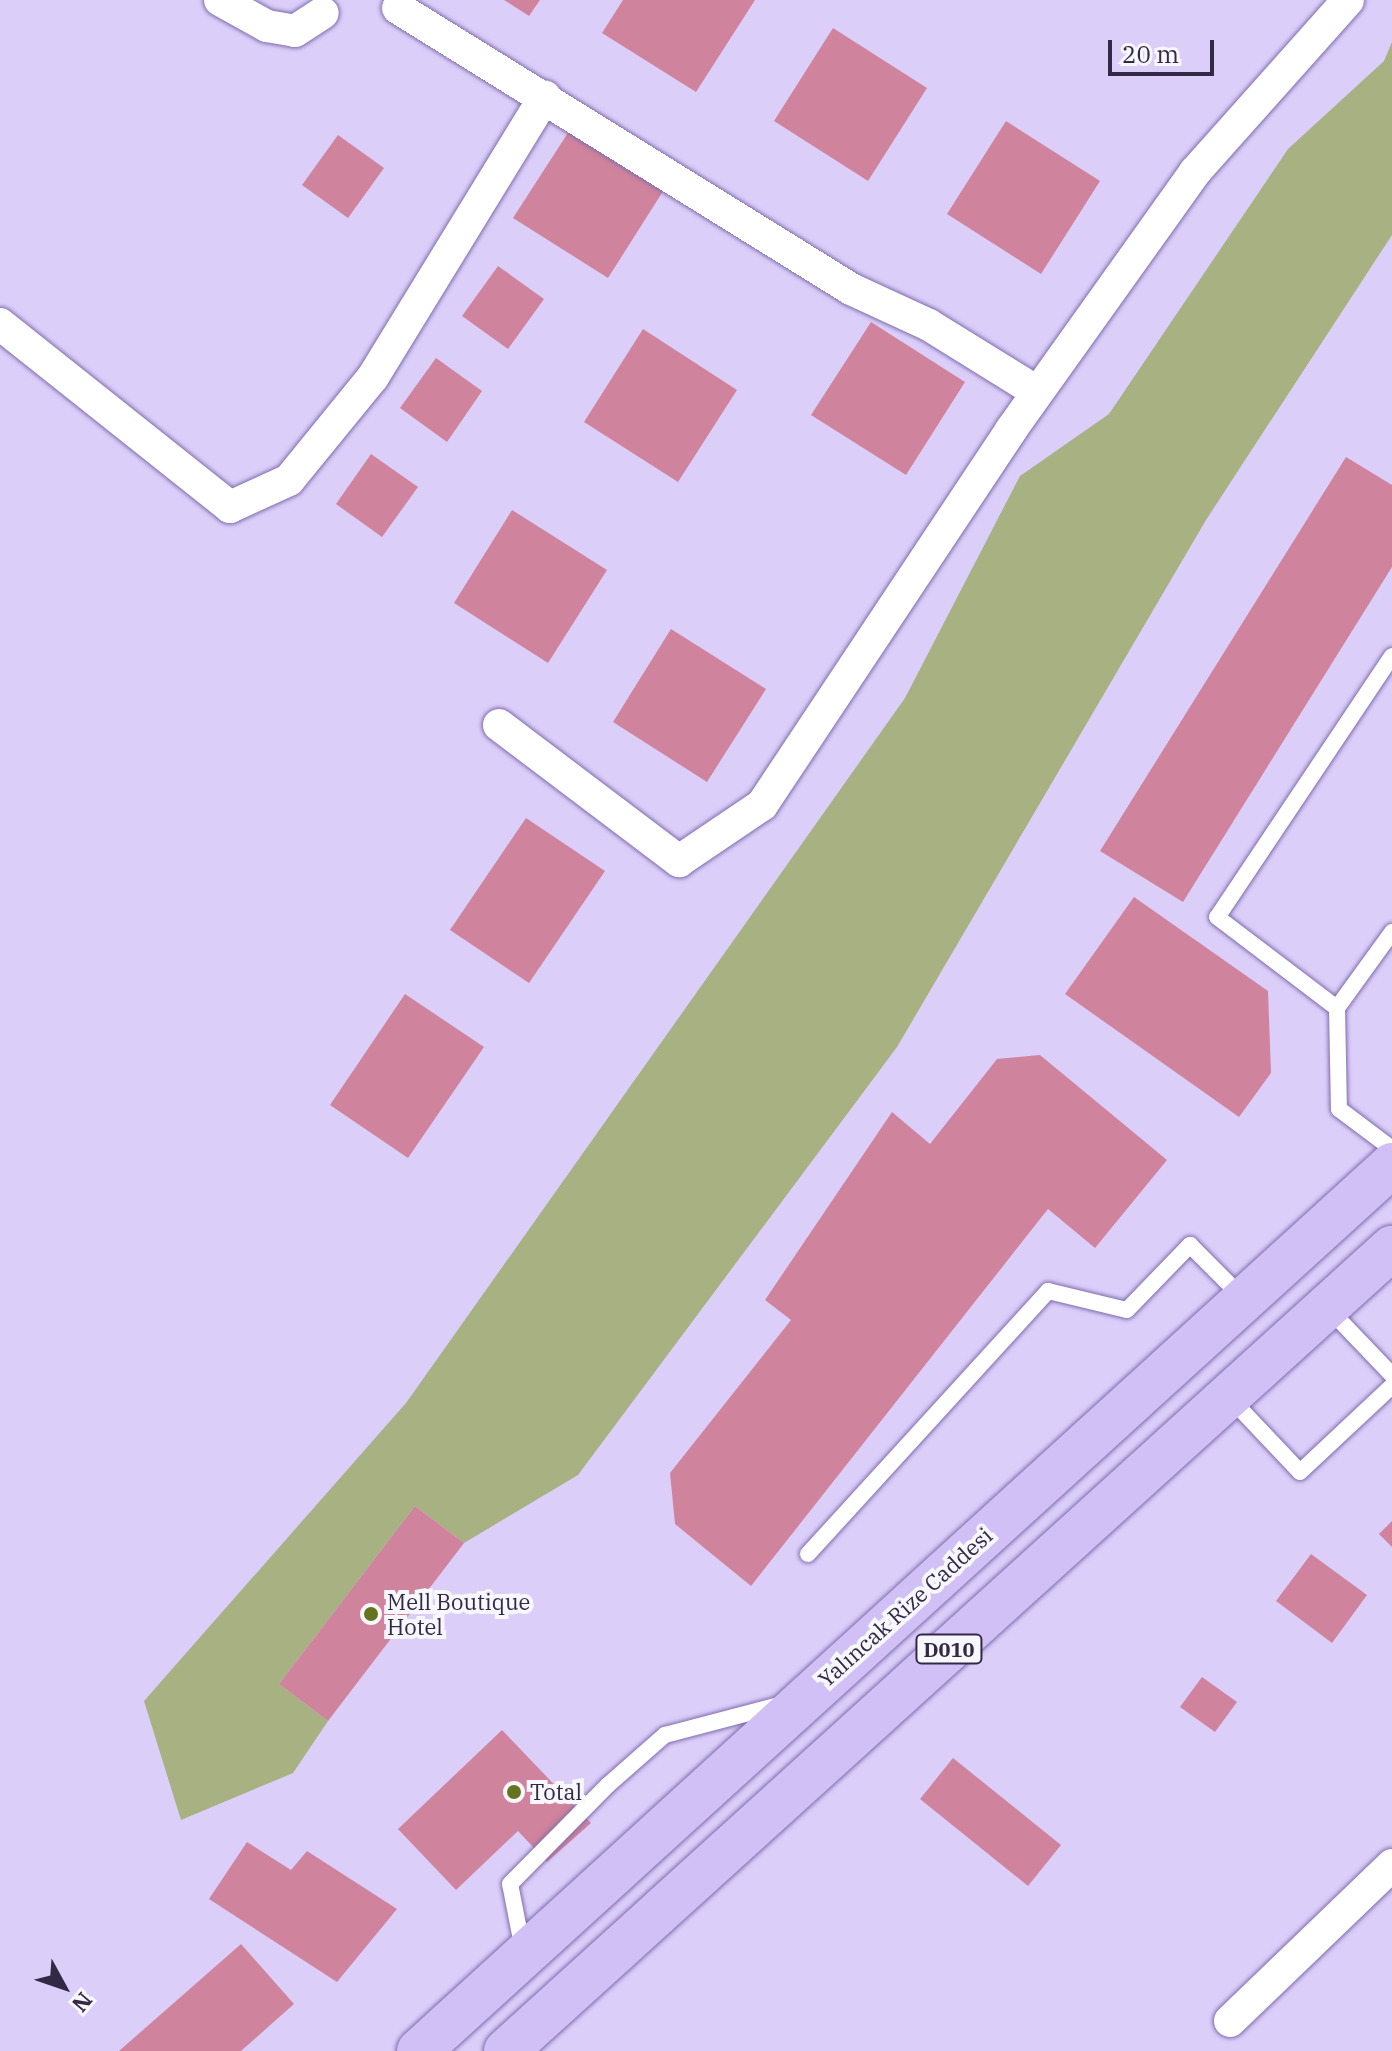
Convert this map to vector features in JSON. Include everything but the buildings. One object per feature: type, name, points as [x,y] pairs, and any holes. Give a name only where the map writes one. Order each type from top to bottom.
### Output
[{"type":"highway","name":"Yalıncak Rize Caddesi","points":[[419,2051],[525,1959],[804,1699],[1392,1165]]},
{"type":"highway","name":"D010","points":[[506,2051],[1392,1248]]},
{"type":"street","points":[[220,0],[267,26],[295,31],[323,13]]},
{"type":"street","points":[[499,725],[679,861],[762,805],[1037,392],[1195,172],[1348,0]]},
{"type":"street","points":[[398,8],[545,96],[851,289],[929,325],[1037,392]]},
{"type":"street","points":[[0,324],[230,507],[289,480],[373,377],[545,96]]},
{"type":"street","points":[[1230,2021],[1392,1865]]},
{"type":"lane","points":[[1337,1008],[1217,917],[1392,656]]},
{"type":"lane","points":[[1392,932],[1337,1008],[1339,1109],[1392,1149]]},
{"type":"lane","points":[[808,1554],[1048,1291],[1127,1310],[1190,1245],[1244,1299]]},
{"type":"lane","points":[[1327,1306],[1392,1375]]},
{"type":"lane","points":[[1228,1396],[1300,1472],[1392,1386]]},
{"type":"lane","points":[[525,1959],[510,1884],[608,1785],[665,1735],[804,1699]]},
{"type":"green space","points":[[1392,42],[1392,235],[1206,520],[897,1047],[578,1475],[464,1543],[415,1506],[279,1684],[328,1721],[293,1773],[181,1820],[144,1701],[406,1403],[905,698],[1020,476],[1109,414],[1288,149],[1384,61]]},
{"type":"place","name":"Mell Boutique Hotel","points":[[371,1614]]},
{"type":"place","name":"Total","points":[[514,1792]]}]
